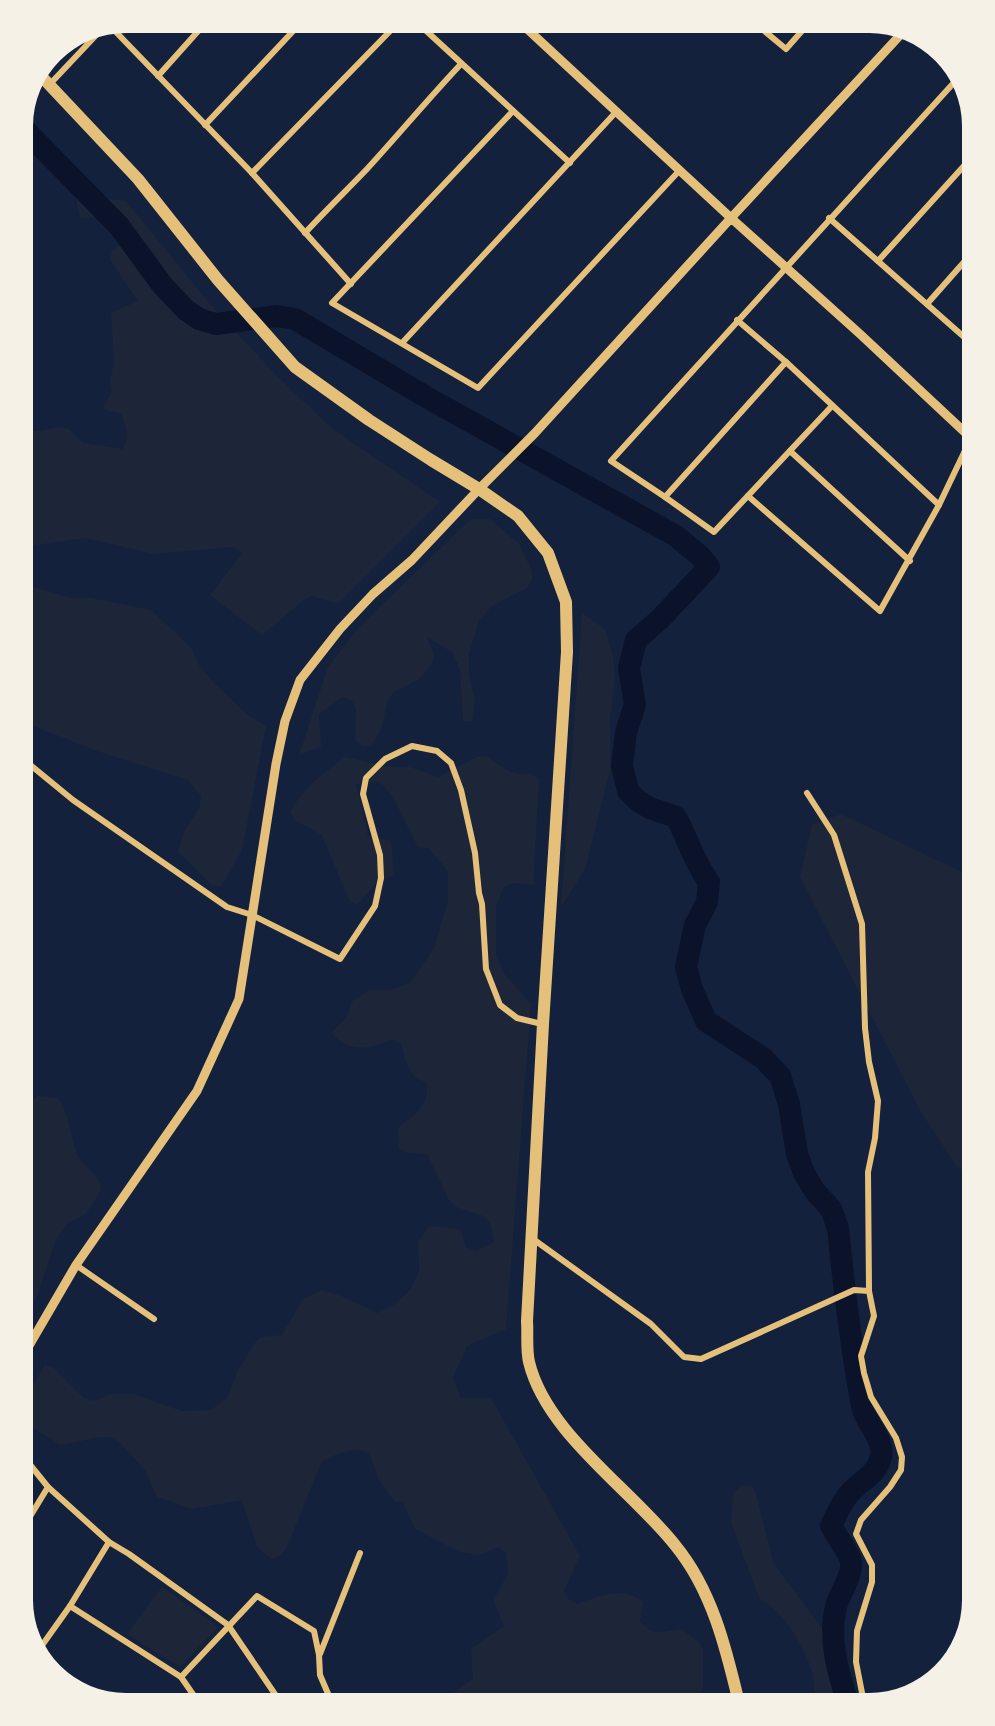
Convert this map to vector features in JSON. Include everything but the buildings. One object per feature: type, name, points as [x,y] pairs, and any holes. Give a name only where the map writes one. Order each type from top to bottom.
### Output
[{"type":"highway","points":[[46,80],[138,179],[218,280],[295,367],[369,420],[518,516],[549,553],[566,602],[566,663],[527,1321],[529,1361],[539,1390],[556,1419],[676,1545],[701,1586],[723,1640],[736,1693]]},
{"type":"street","points":[[158,76],[196,33]]},
{"type":"street","points":[[205,125],[291,33]]},
{"type":"street","points":[[252,173],[388,33]]},
{"type":"street","points":[[428,33],[570,163]]},
{"type":"street","points":[[532,33],[679,171],[962,428]]},
{"type":"street","points":[[767,33],[786,49],[800,33]]},
{"type":"street","points":[[118,34],[252,173],[351,284]]},
{"type":"street","points":[[33,1337],[76,1265],[197,1091],[239,999],[276,764],[285,721],[300,680],[340,629],[412,560],[535,433],[898,38]]},
{"type":"street","points":[[46,80],[89,41]]},
{"type":"street","points":[[305,233],[337,197],[366,170],[418,109],[461,64]]},
{"type":"street","points":[[831,407],[714,532],[610,461],[952,85]]},
{"type":"street","points":[[513,111],[332,303],[478,388],[679,171]]},
{"type":"street","points":[[402,343],[616,112]]},
{"type":"street","points":[[878,261],[962,168]]},
{"type":"street","points":[[829,218],[962,334]]},
{"type":"street","points":[[927,304],[962,264]]},
{"type":"street","points":[[737,320],[786,362],[831,407],[939,506]]},
{"type":"street","points":[[665,497],[786,362]]},
{"type":"street","points":[[790,451],[910,561]]},
{"type":"street","points":[[748,496],[880,611],[910,561],[962,458]]},
{"type":"street","points":[[33,767],[72,800],[227,907],[252,915],[340,959],[375,906],[381,878],[380,855],[363,794],[366,778],[385,759],[412,746],[437,751],[451,763],[475,853],[482,904],[486,969],[500,1005],[517,1018],[543,1024]]},
{"type":"street","points":[[807,793],[834,835],[862,924],[866,1039],[878,1101],[875,1138],[868,1173],[869,1291],[874,1316],[861,1356],[871,1397],[896,1438],[902,1457],[901,1470],[890,1487],[861,1520],[856,1534],[872,1565],[872,1582],[857,1631],[856,1662],[862,1693]]},
{"type":"street","points":[[532,1239],[651,1324],[684,1357],[701,1359],[854,1290],[869,1291]]},
{"type":"street","points":[[76,1265],[154,1319]]},
{"type":"street","points":[[33,1469],[48,1486],[109,1542],[228,1625],[274,1693]]},
{"type":"street","points":[[33,1510],[48,1486]]},
{"type":"street","points":[[44,1643],[70,1606],[109,1542]]},
{"type":"street","points":[[319,1655],[360,1553]]},
{"type":"street","points":[[181,1677],[257,1596],[314,1631],[320,1675],[328,1693]]},
{"type":"street","points":[[70,1606],[181,1677],[192,1693]]},
{"type":"shaded area","points":[[75,194],[126,201],[210,304],[277,376],[334,430],[440,502],[338,604],[312,596],[262,635],[210,595],[242,553],[234,547],[154,554],[85,538],[33,544],[33,430],[59,427],[69,429],[83,443],[123,449],[127,436],[121,414],[103,409],[112,391],[110,381],[114,362],[111,313],[138,301],[110,260],[112,250],[132,239],[121,216],[80,218]]},
{"type":"shaded area","points":[[471,519],[490,519],[519,544],[532,571],[532,580],[527,588],[492,606],[479,620],[469,654],[469,673],[475,703],[472,721],[463,722],[460,670],[452,652],[427,637],[434,655],[432,664],[419,679],[394,692],[388,700],[381,730],[371,746],[362,746],[355,739],[356,709],[352,701],[343,697],[319,714],[321,747],[299,755],[328,667],[359,627]]},
{"type":"shaded area","points":[[33,587],[70,598],[91,598],[151,610],[191,647],[199,665],[212,681],[249,716],[266,726],[242,850],[222,886],[213,886],[178,851],[184,832],[200,806],[201,796],[188,780],[100,752],[33,726]]},
{"type":"shaded area","points":[[582,613],[605,629],[613,657],[615,678],[610,718],[610,770],[585,869],[561,907]]},
{"type":"shaded area","points":[[487,756],[507,770],[518,774],[530,773],[539,779],[533,885],[512,883],[504,887],[496,906],[496,955],[505,975],[531,1004],[506,1329],[467,1346],[453,1378],[461,1398],[491,1398],[580,1556],[564,1591],[568,1599],[577,1604],[603,1595],[627,1594],[643,1602],[640,1621],[649,1629],[664,1632],[681,1629],[698,1641],[703,1649],[703,1689],[700,1693],[453,1693],[473,1679],[471,1649],[504,1626],[493,1600],[508,1574],[506,1553],[498,1547],[480,1555],[460,1552],[415,1529],[403,1502],[394,1501],[379,1480],[369,1453],[351,1450],[322,1461],[287,1547],[281,1555],[272,1559],[257,1547],[242,1500],[192,1509],[157,1497],[145,1470],[119,1442],[110,1437],[100,1437],[61,1445],[33,1428],[33,1384],[45,1364],[54,1368],[84,1398],[93,1401],[111,1394],[133,1394],[182,1411],[211,1410],[227,1398],[238,1370],[254,1344],[261,1337],[282,1335],[303,1299],[321,1290],[339,1295],[378,1313],[395,1304],[411,1289],[419,1271],[418,1242],[429,1226],[460,1229],[466,1247],[476,1251],[494,1242],[490,1223],[483,1216],[456,1207],[449,1200],[427,1154],[408,1153],[399,1148],[398,1128],[420,1109],[427,1090],[426,1082],[411,1073],[401,1044],[392,1039],[376,1046],[353,1047],[331,1033],[346,1018],[353,1000],[370,990],[391,990],[410,983],[434,948],[448,901],[448,871],[428,848],[418,847],[392,795],[379,781],[356,784],[368,836],[391,841],[394,875],[377,883],[357,905],[349,900],[322,835],[295,820],[290,813],[300,796],[345,757],[390,767],[410,767],[438,777],[477,757]]},
{"type":"shaded area","points":[[841,814],[962,872],[962,1170],[956,1165],[921,1112],[800,877],[812,825]]},
{"type":"shaded area","points":[[38,1096],[58,1098],[65,1112],[78,1156],[98,1179],[101,1190],[86,1214],[68,1223],[56,1239],[33,1304],[33,1099]]},
{"type":"shaded area","points":[[742,1486],[752,1486],[774,1564],[827,1635],[839,1693],[815,1693],[811,1670],[802,1648],[776,1611],[760,1600],[731,1523],[733,1493]]},
{"type":"shaded area","points":[[162,1587],[218,1627],[180,1667],[127,1634]]},
{"type":"waterway","points":[[33,138],[119,226],[163,286],[186,310],[199,319],[216,324],[277,316],[295,319],[428,398],[676,536],[700,556],[709,567],[660,619],[636,640],[629,668],[635,705],[626,732],[622,766],[628,791],[638,801],[676,817],[709,882],[707,902],[695,925],[686,967],[692,989],[706,1021],[763,1058],[780,1076],[789,1104],[797,1154],[804,1173],[814,1190],[831,1209],[838,1228],[854,1362],[862,1406],[878,1437],[881,1450],[876,1469],[853,1489],[839,1509],[831,1526],[851,1563],[850,1573],[836,1607],[833,1631],[838,1668],[845,1693]]}]
